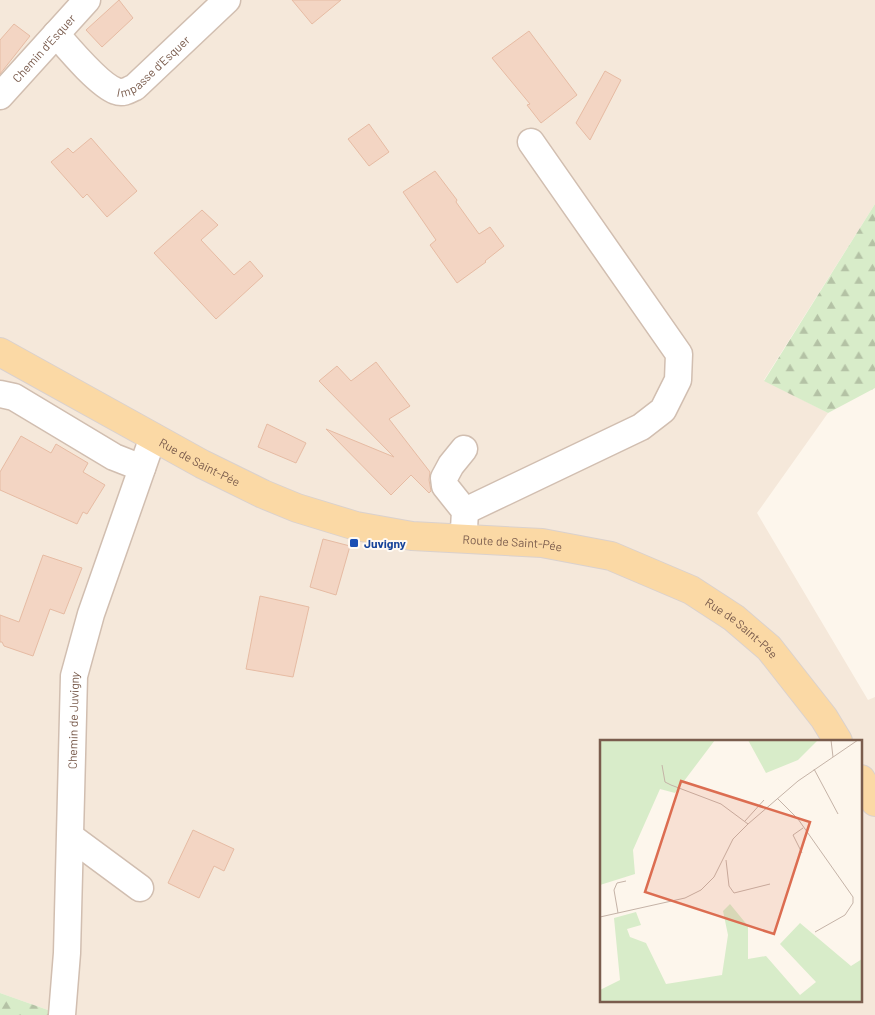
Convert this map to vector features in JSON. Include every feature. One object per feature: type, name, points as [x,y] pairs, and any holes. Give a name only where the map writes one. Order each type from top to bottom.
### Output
[{"type":"main road","name":"Rue de Saint-Pée","points":[[0,352],[153,438],[254,489],[297,508],[356,526],[412,536]]},
{"type":"main road","name":"Route de Saint-Pée","points":[[412,536],[542,543],[611,556]]},
{"type":"main road","name":"Rue de Saint-Pée","points":[[611,556],[691,590],[734,618],[769,648],[824,718],[837,740]]},
{"type":"main road","points":[[862,781],[875,802]]},
{"type":"street","name":"Chemin d'Esquer","points":[[0,96],[87,0]]},
{"type":"street","name":"Impasse d'Esquer","points":[[56,34],[101,81],[116,91],[121,92],[135,87],[227,0]]},
{"type":"street","points":[[465,512],[642,427],[663,410],[678,380],[679,354],[531,142]]},
{"type":"street","points":[[0,394],[14,398],[114,457],[142,468]]},
{"type":"street","name":"Chemin de Juvigny","points":[[62,1015],[67,953],[74,676],[91,614],[153,438]]},
{"type":"street","points":[[464,450],[444,478],[445,486],[465,512],[464,539]]},
{"type":"street","points":[[71,837],[140,888]]},
{"type":"shaded area","points":[[0,0],[875,0],[875,204],[764,380],[828,413],[757,513],[868,700],[875,697],[875,1015],[62,1015],[0,993]]},
{"type":"green space","points":[[875,204],[875,388],[828,413],[764,381]]},
{"type":"green space","points":[[0,993],[62,1015],[0,1015]]},
{"type":"building","points":[[119,0],[133,18],[102,47],[86,30]]},
{"type":"building","points":[[292,0],[341,0],[312,24]]},
{"type":"building","points":[[14,24],[30,36],[0,74],[0,40]]},
{"type":"building","points":[[529,31],[577,95],[541,123],[527,105],[530,104],[492,58]]},
{"type":"building","points":[[605,71],[621,80],[590,140],[576,123]]},
{"type":"building","points":[[369,124],[389,152],[369,166],[348,139]]},
{"type":"building","points":[[91,138],[137,191],[107,217],[87,194],[83,198],[51,162],[68,148],[73,153]]},
{"type":"building","points":[[435,171],[479,234],[490,227],[504,246],[457,283],[430,245],[436,240],[403,192]]},
{"type":"building","points":[[202,210],[218,225],[201,240],[234,275],[250,261],[263,276],[216,319],[154,253]]},
{"type":"building","points":[[376,362],[410,406],[389,419],[430,472],[431,491],[429,493],[411,475],[391,495],[326,429],[394,457],[319,381],[337,366],[351,381]]},
{"type":"building","points":[[267,424],[306,443],[296,463],[258,447]]},
{"type":"building","points":[[21,436],[51,453],[56,444],[88,463],[83,472],[105,485],[87,514],[83,512],[77,524],[0,490],[0,472]]},
{"type":"building","points":[[323,539],[350,546],[336,595],[310,587]]},
{"type":"building","points":[[43,555],[82,568],[64,614],[50,609],[33,656],[4,646],[0,642],[0,615],[19,622]]},
{"type":"building","points":[[260,596],[309,607],[293,677],[246,669]]},
{"type":"building","points":[[193,830],[234,849],[224,871],[214,866],[199,898],[168,883]]},
{"type":"place","name":"Juvigny","points":[[354,543]]}]
